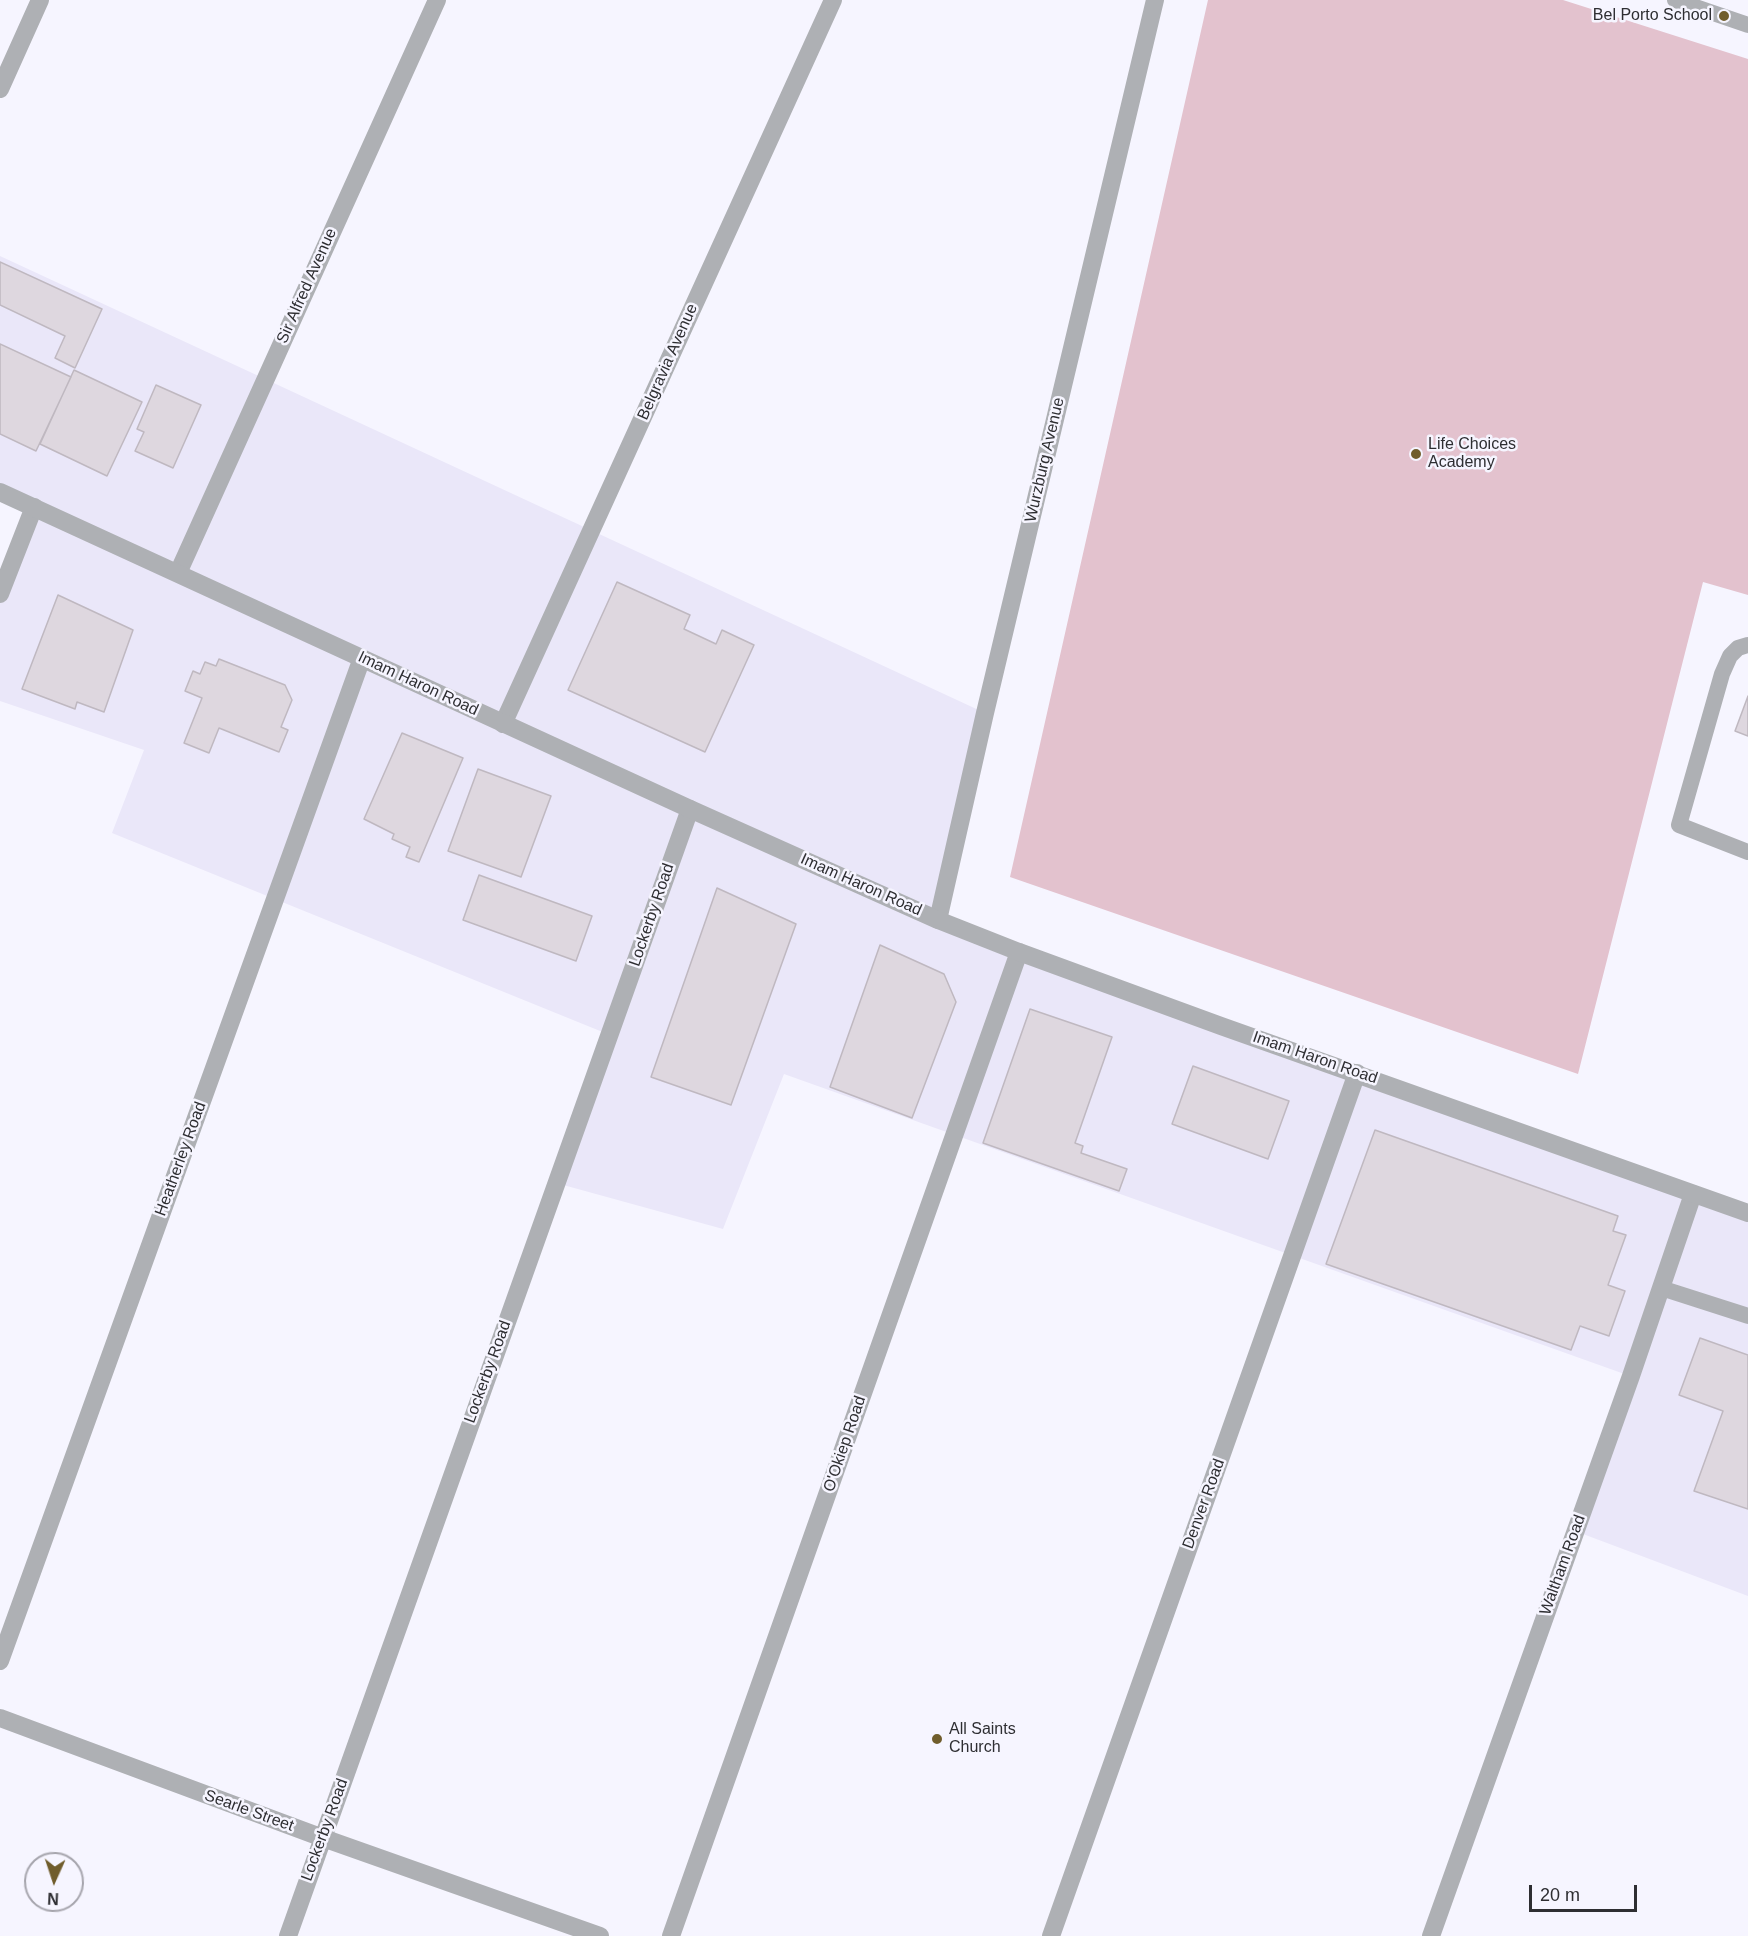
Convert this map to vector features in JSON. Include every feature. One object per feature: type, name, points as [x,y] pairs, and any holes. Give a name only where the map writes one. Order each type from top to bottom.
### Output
[{"type":"street","points":[[0,89],[8,51],[40,0]]},
{"type":"street","name":"Sir Alfred Avenue","points":[[178,573],[437,0]]},
{"type":"street","name":"Belgravia Avenue","points":[[503,724],[833,0]]},
{"type":"street","name":"Wurzburg Avenue","points":[[939,920],[988,701],[1155,0]]},
{"type":"street","name":"Imam Haron Road","points":[[0,492],[503,724],[939,920],[1019,952],[1221,1026],[1748,1213]]},
{"type":"street","points":[[0,594],[34,507]]},
{"type":"street","name":"Heatherley Road","points":[[0,1661],[362,658]]},
{"type":"street","name":"Lockerby Road","points":[[288,1936],[690,809]]},
{"type":"street","name":"O'Okiep Road","points":[[671,1936],[1019,952]]},
{"type":"street","name":"Denver Road","points":[[1051,1936],[1357,1073]]},
{"type":"street","name":"Waltham Road","points":[[1431,1936],[1694,1194]]},
{"type":"street","name":"Searle Street","points":[[0,1718],[323,1838],[600,1936]]},
{"type":"lane","points":[[1675,0],[1748,25]]},
{"type":"lane","points":[[1748,645],[1738,648],[1730,657],[1722,674],[1678,825],[1748,852]]},
{"type":"lane","points":[[1661,1288],[1748,1316]]},
{"type":"shaded area","name":"Life Choices Academy","points":[[1208,0],[1563,0],[1748,59],[1748,595],[1703,582],[1578,1074],[1010,877]]},
{"type":"shaded area","points":[[0,256],[985,713],[939,920],[1748,1213],[1748,1596],[1575,1531],[1630,1376],[784,1074],[723,1229],[556,1183],[610,1035],[112,833],[144,750],[0,701],[0,594],[34,507],[0,492]]},
{"type":"building","points":[[0,262],[102,309],[75,368],[55,358],[65,336],[0,305]]},
{"type":"building","points":[[0,344],[71,377],[36,451],[0,434]]},
{"type":"building","points":[[74,370],[142,402],[107,476],[40,444]]},
{"type":"building","points":[[156,385],[201,405],[173,468],[135,451],[144,432],[137,429]]},
{"type":"building","points":[[617,582],[690,615],[684,629],[716,644],[722,630],[754,645],[705,752],[568,690]]},
{"type":"building","points":[[58,595],[133,630],[104,712],[77,702],[75,709],[22,689]]},
{"type":"building","points":[[219,659],[285,685],[292,700],[281,727],[288,730],[279,752],[219,728],[209,753],[184,743],[202,698],[185,691],[193,671],[200,674],[205,662],[216,666]]},
{"type":"building","points":[[1748,696],[1748,736],[1735,731]]},
{"type":"building","points":[[402,733],[463,758],[419,862],[406,857],[410,847],[392,839],[394,834],[364,819]]},
{"type":"building","points":[[478,769],[551,796],[521,877],[448,851]]},
{"type":"building","points":[[479,875],[592,916],[576,961],[463,920]]},
{"type":"building","points":[[717,888],[796,924],[731,1105],[651,1077]]},
{"type":"building","points":[[880,945],[944,974],[956,1002],[912,1118],[830,1087]]},
{"type":"building","points":[[1030,1009],[1112,1037],[1075,1143],[1083,1146],[1081,1153],[1127,1169],[1119,1191],[983,1143]]},
{"type":"building","points":[[1193,1066],[1289,1101],[1268,1159],[1172,1124]]},
{"type":"building","points":[[1375,1130],[1618,1216],[1613,1231],[1626,1235],[1608,1285],[1625,1291],[1609,1336],[1580,1326],[1571,1350],[1326,1264]]},
{"type":"building","points":[[1700,1338],[1748,1355],[1748,1509],[1694,1491],[1723,1411],[1679,1395]]},
{"type":"place","name":"Bel Porto School","points":[[1724,16]]},
{"type":"place","name":"Life Choices Academy","points":[[1416,454]]},
{"type":"place","name":"All Saints Church","points":[[937,1739]]}]
